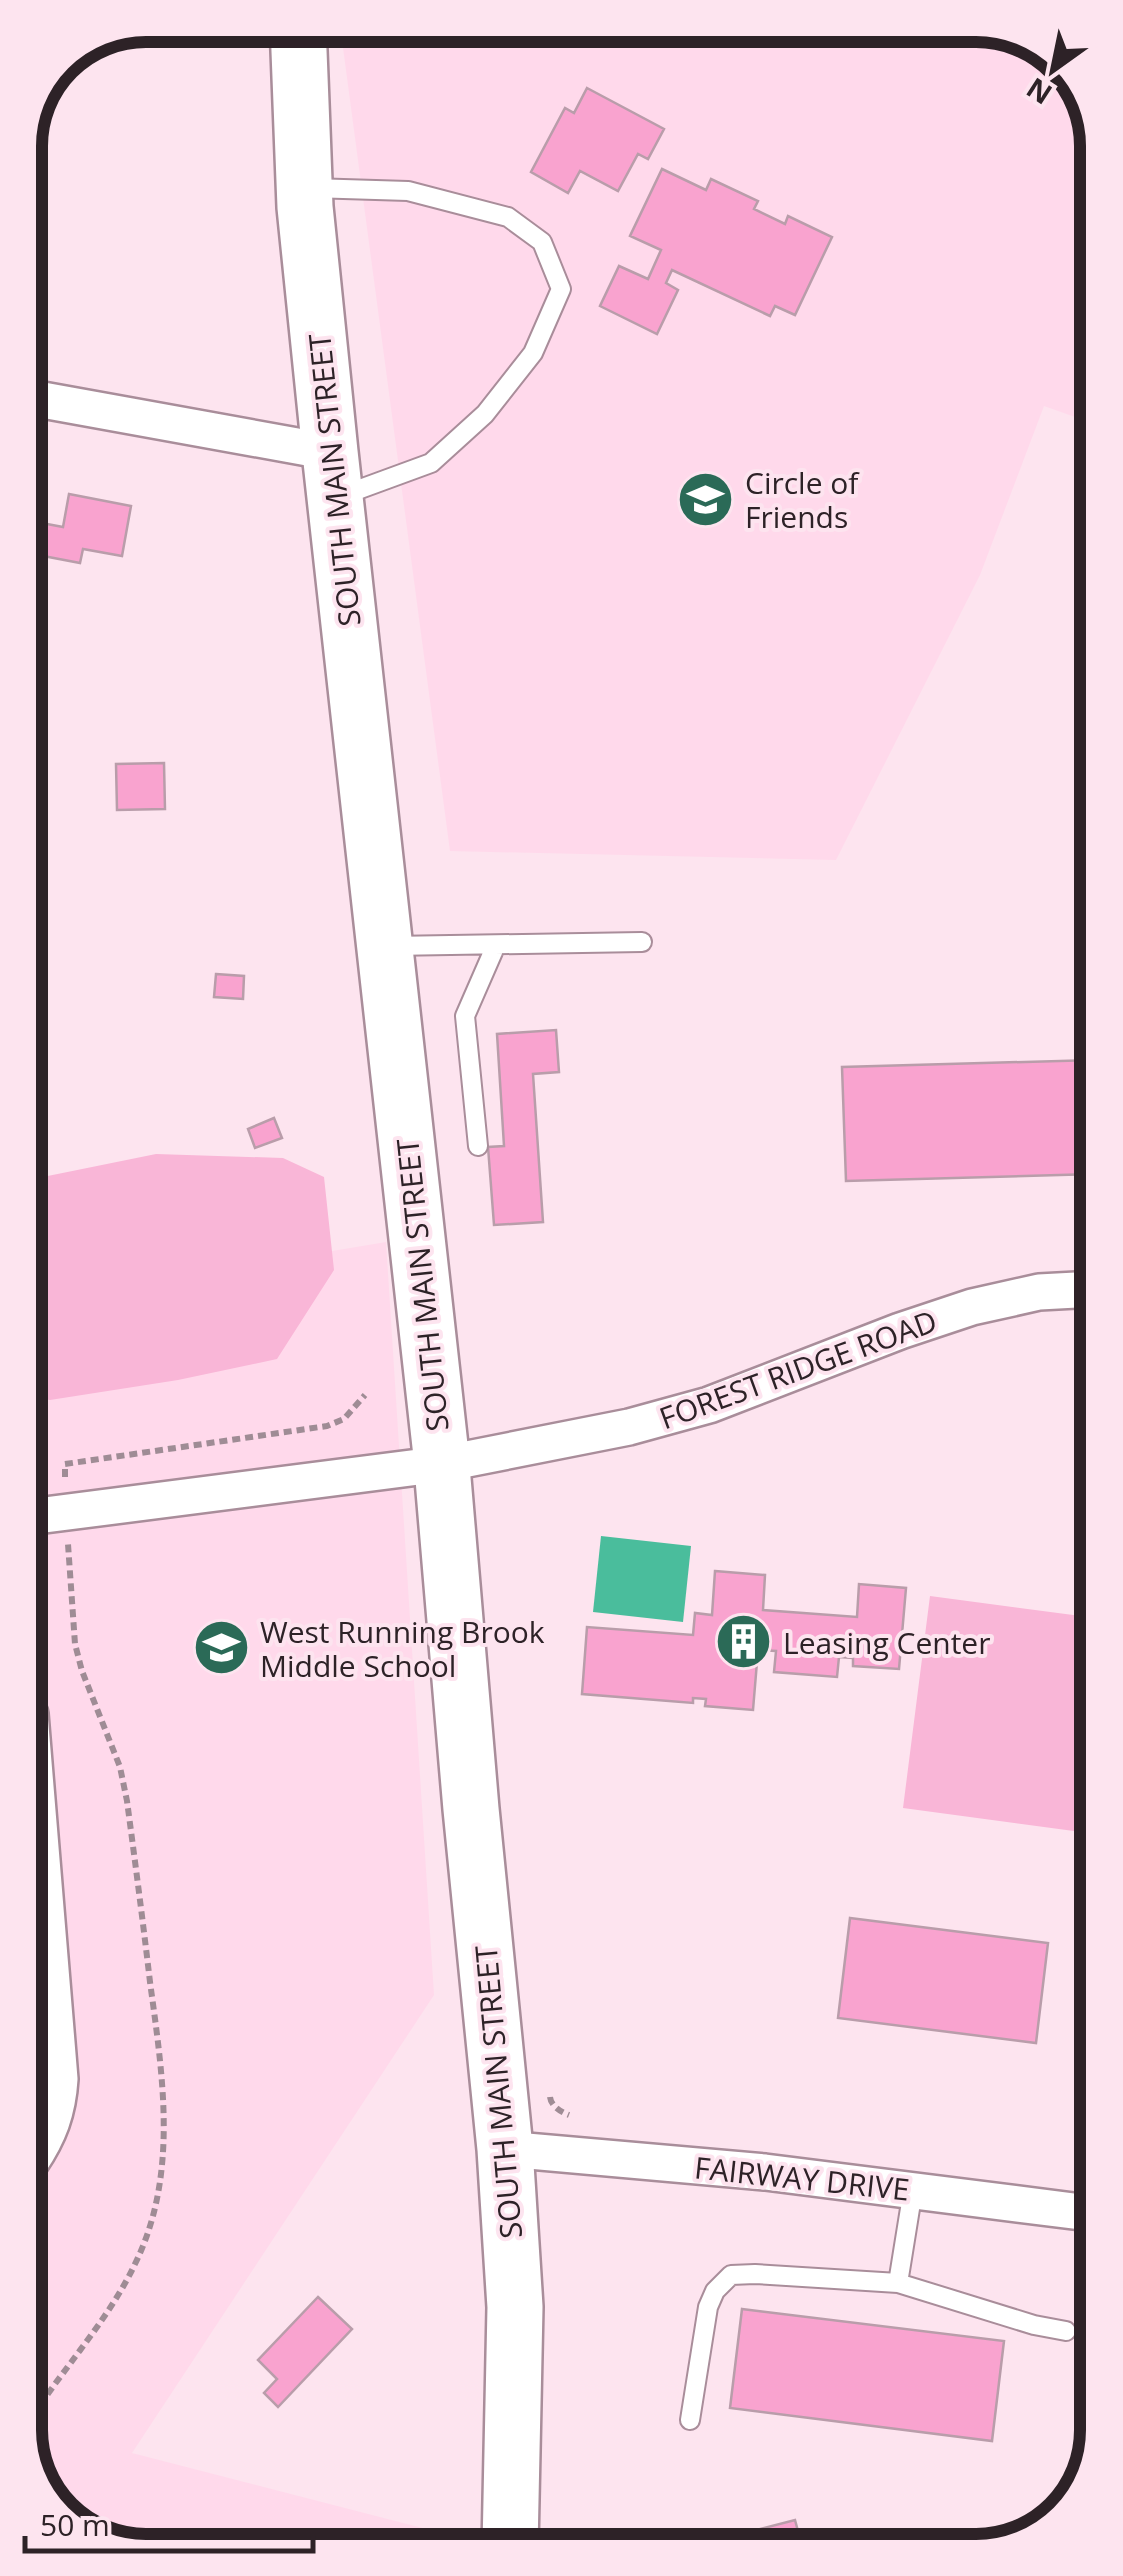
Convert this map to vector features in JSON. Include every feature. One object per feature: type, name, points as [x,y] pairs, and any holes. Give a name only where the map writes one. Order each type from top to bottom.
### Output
[{"type":"main road","name":"SOUTH MAIN STREET","points":[[299,42],[304,187],[442,1464],[505,2149],[514,2307],[510,2533]]},
{"type":"street","points":[[43,401],[333,475]]},
{"type":"street","name":"FOREST RIDGE ROAD","points":[[42,1514],[442,1464],[629,1427],[709,1405],[972,1307],[1039,1292],[1080,1290]]},
{"type":"street","points":[[42,1863],[60,2079],[54,2122],[42,2143]]},
{"type":"street","name":"FAIRWAY DRIVE","points":[[505,2149],[765,2172],[1080,2212]]},
{"type":"lane","points":[[304,187],[408,191],[508,217],[542,242],[561,289],[533,353],[485,414],[432,463],[333,475]]},
{"type":"lane","points":[[385,946],[642,942]]},
{"type":"lane","points":[[478,1146],[465,1016],[496,945]]},
{"type":"lane","points":[[898,2283],[913,2190]]},
{"type":"lane","points":[[690,2420],[708,2307],[715,2291],[731,2275],[898,2283],[1066,2331]]},
{"type":"path","points":[[42,2402],[134,2268],[150,2229],[162,2178],[166,2124],[128,1801],[120,1766],[75,1644],[65,1464],[327,1426],[344,1419],[365,1394]]},
{"type":"path","points":[[548,2088],[550,2101],[562,2113],[579,2118]]},
{"type":"shaded area","name":"Circle of Friends","points":[[342,42],[983,43],[1010,48],[1040,64],[1070,100],[1079,126],[1080,419],[1044,406],[980,575],[836,860],[450,851]]},
{"type":"shaded area","points":[[156,1154],[283,1158],[324,1177],[334,1270],[277,1359],[178,1380],[42,1399],[43,1177]]},
{"type":"shaded area","name":"West Running Brook Middle School","points":[[386,1242],[434,1995],[132,2453],[443,2533],[126,2532],[83,2512],[64,2493],[48,2463],[42,2430],[42,1300]]},
{"type":"shaded area","points":[[601,1536],[691,1546],[683,1622],[593,1612]]},
{"type":"shaded area","points":[[930,1596],[1080,1616],[1080,1832],[903,1808]]},
{"type":"building","points":[[587,88],[664,129],[648,159],[638,154],[618,191],[580,171],[568,193],[531,172],[565,108],[574,113]]},
{"type":"building","points":[[662,169],[706,190],[711,179],[758,201],[754,209],[785,224],[788,216],[832,237],[795,315],[775,306],[770,316],[672,270],[666,283],[678,290],[657,334],[600,306],[619,266],[648,279],[661,250],[630,236]]},
{"type":"building","points":[[69,494],[131,506],[122,556],[83,549],[80,563],[43,556],[43,523],[63,527]]},
{"type":"building","points":[[164,763],[165,809],[117,810],[116,764]]},
{"type":"building","points":[[216,974],[244,976],[243,999],[214,997]]},
{"type":"building","points":[[556,1030],[559,1072],[533,1074],[543,1222],[494,1225],[488,1147],[504,1146],[497,1034]]},
{"type":"building","points":[[1080,1060],[1080,1174],[846,1181],[842,1067]]},
{"type":"building","points":[[274,1118],[282,1138],[255,1148],[248,1129]]},
{"type":"building","name":"Leasing Center","points":[[715,1571],[765,1575],[763,1610],[857,1617],[859,1584],[906,1588],[899,1669],[853,1666],[853,1658],[839,1657],[837,1677],[774,1672],[776,1651],[758,1650],[753,1710],[705,1706],[706,1699],[693,1698],[693,1703],[582,1694],[587,1627],[693,1635],[695,1613],[712,1615]]},
{"type":"building","points":[[850,1918],[1048,1943],[1036,2043],[838,2018]]},
{"type":"building","points":[[318,2297],[352,2329],[278,2407],[264,2393],[277,2379],[258,2360]]},
{"type":"building","points":[[742,2309],[1004,2341],[992,2441],[730,2408]]},
{"type":"building","points":[[795,2520],[799,2534],[742,2534]]},
{"type":"place","name":"Circle of Friends","points":[[706,499]]},
{"type":"place","name":"Leasing Center","points":[[744,1642]]},
{"type":"place","name":"West Running Brook Middle School","points":[[221,1648]]}]
